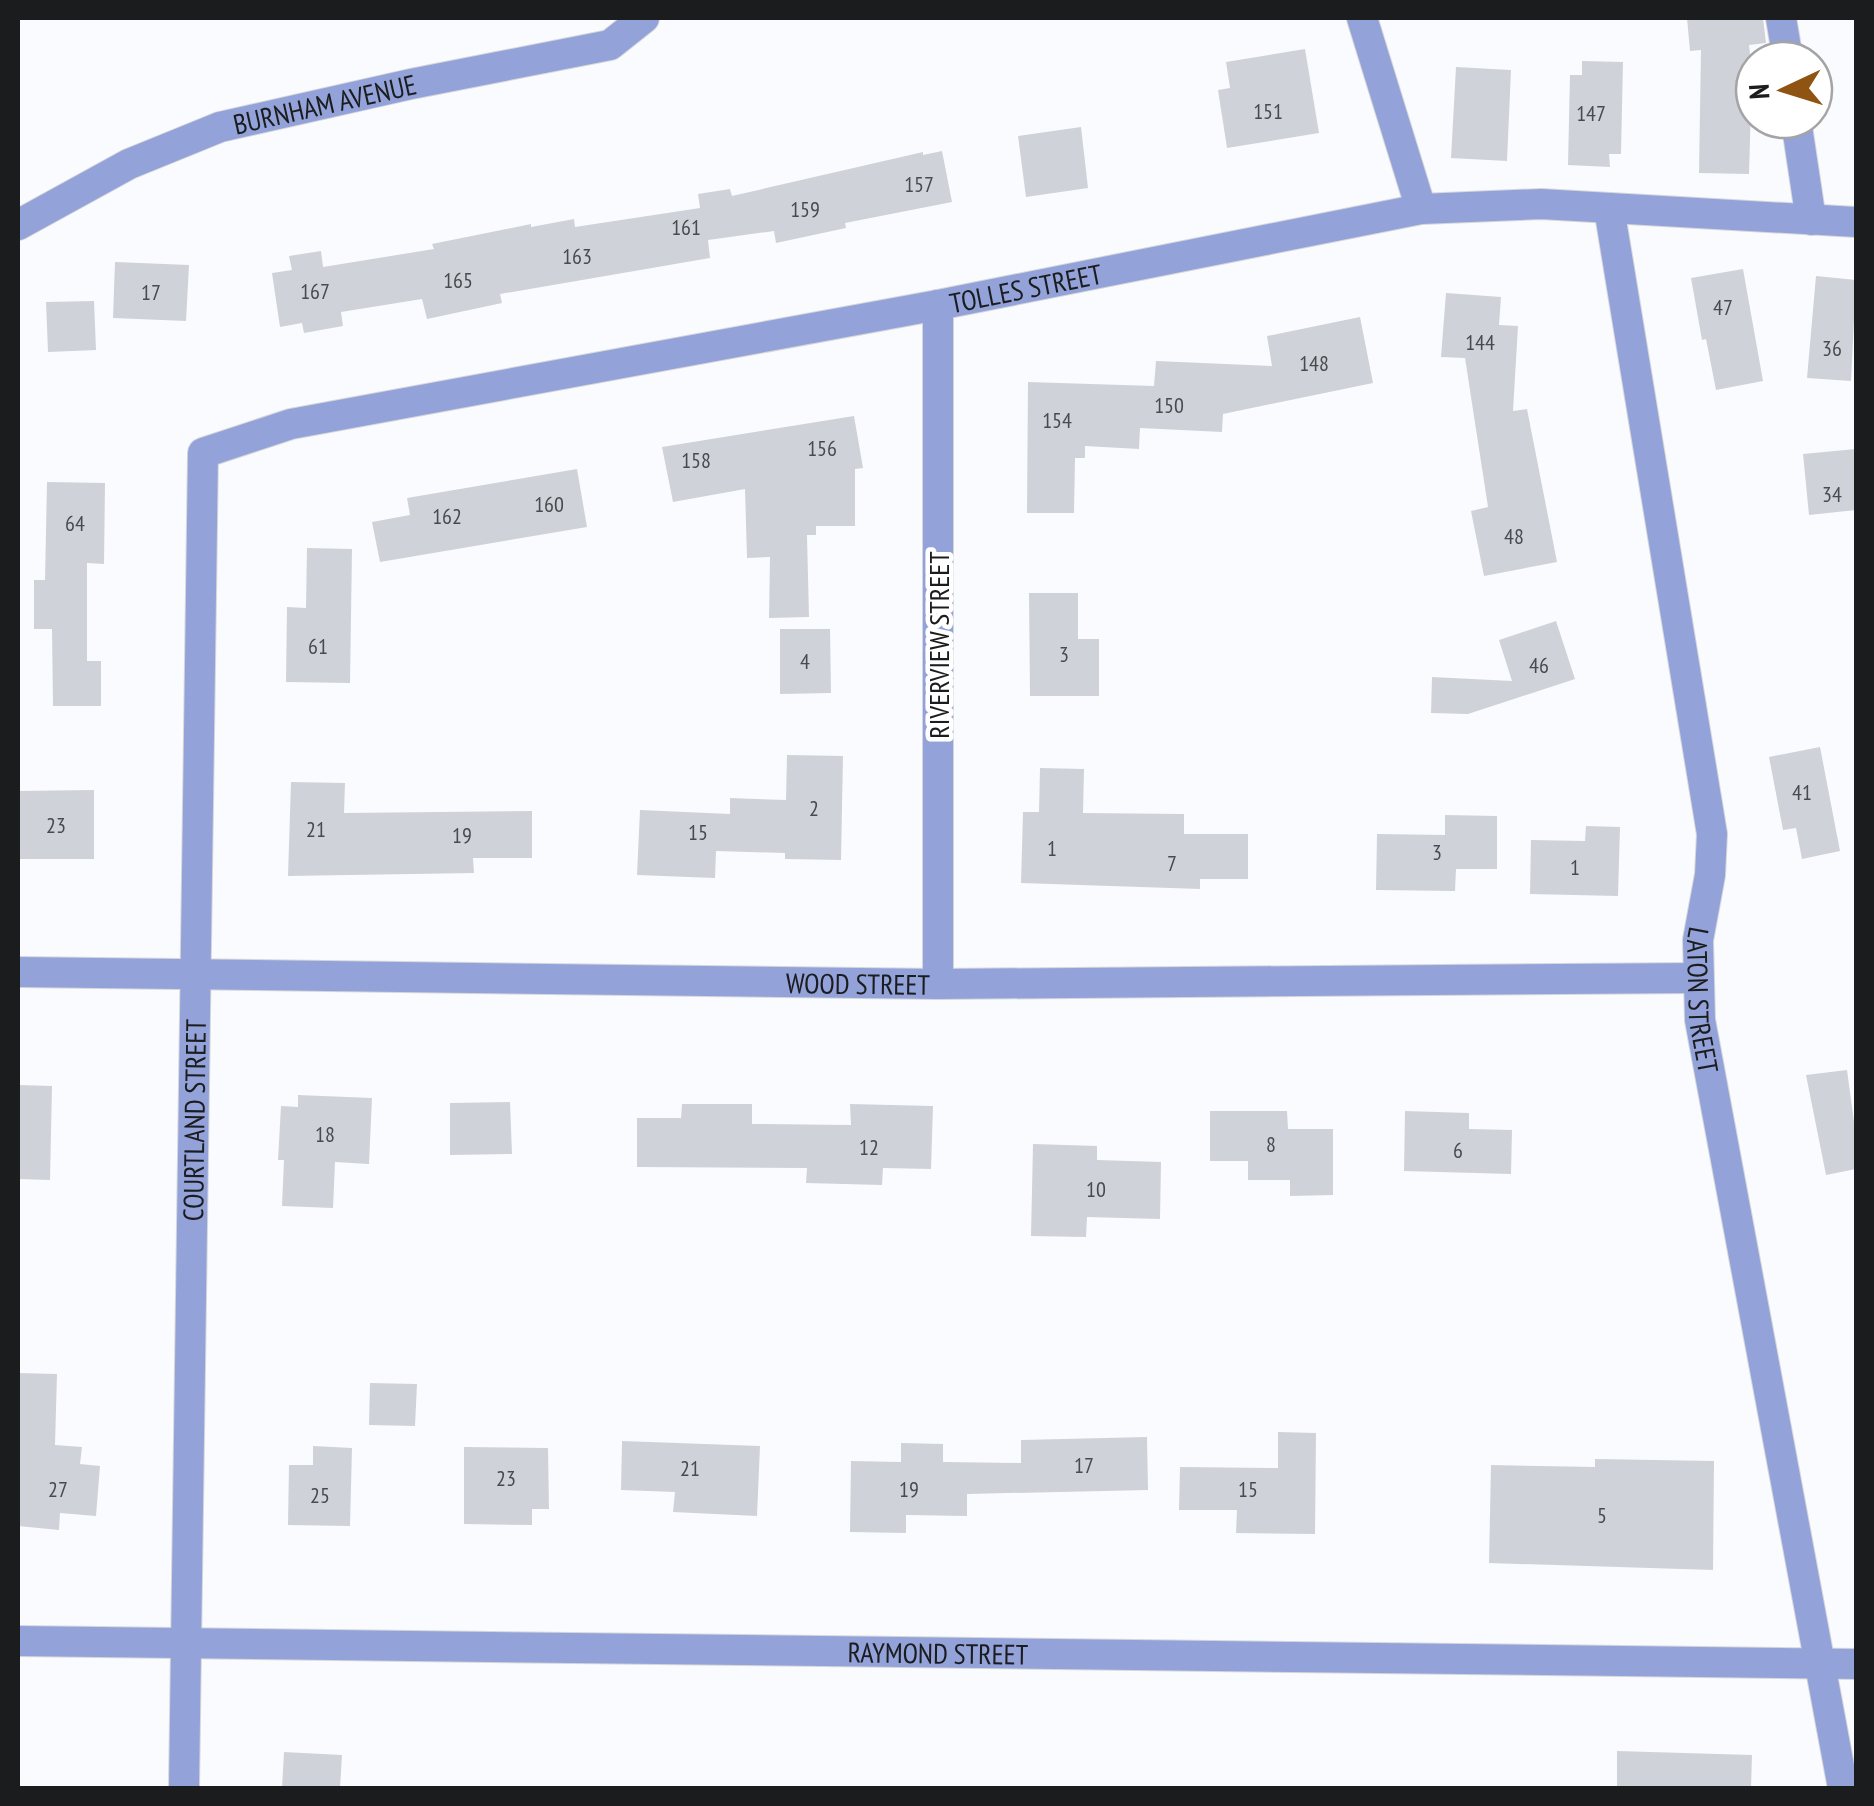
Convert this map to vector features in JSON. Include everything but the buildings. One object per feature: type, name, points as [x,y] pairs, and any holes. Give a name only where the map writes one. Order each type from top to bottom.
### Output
[{"type":"street","name":"BURNHAM AVENUE","points":[[18,225],[129,164],[220,126],[610,45],[644,18]]},
{"type":"street","points":[[1362,18],[1422,209]]},
{"type":"street","points":[[1799,140],[1811,220]]},
{"type":"street","name":"TOLLES STREET","points":[[203,453],[290,424],[938,305],[1422,209],[1541,204],[1856,222]]},
{"type":"street","name":"LATON STREET","points":[[1609,208],[1712,834],[1697,978],[1703,1039],[1843,1788]]},
{"type":"street","name":"RIVERVIEW STREET","points":[[938,305],[938,984]]},
{"type":"street","name":"COURTLAND STREET","points":[[184,1788],[203,453]]},
{"type":"street","name":"WOOD STREET","points":[[18,972],[938,984],[1697,978]]},
{"type":"street","name":"RAYMOND STREET","points":[[18,1641],[1856,1664]]}]
